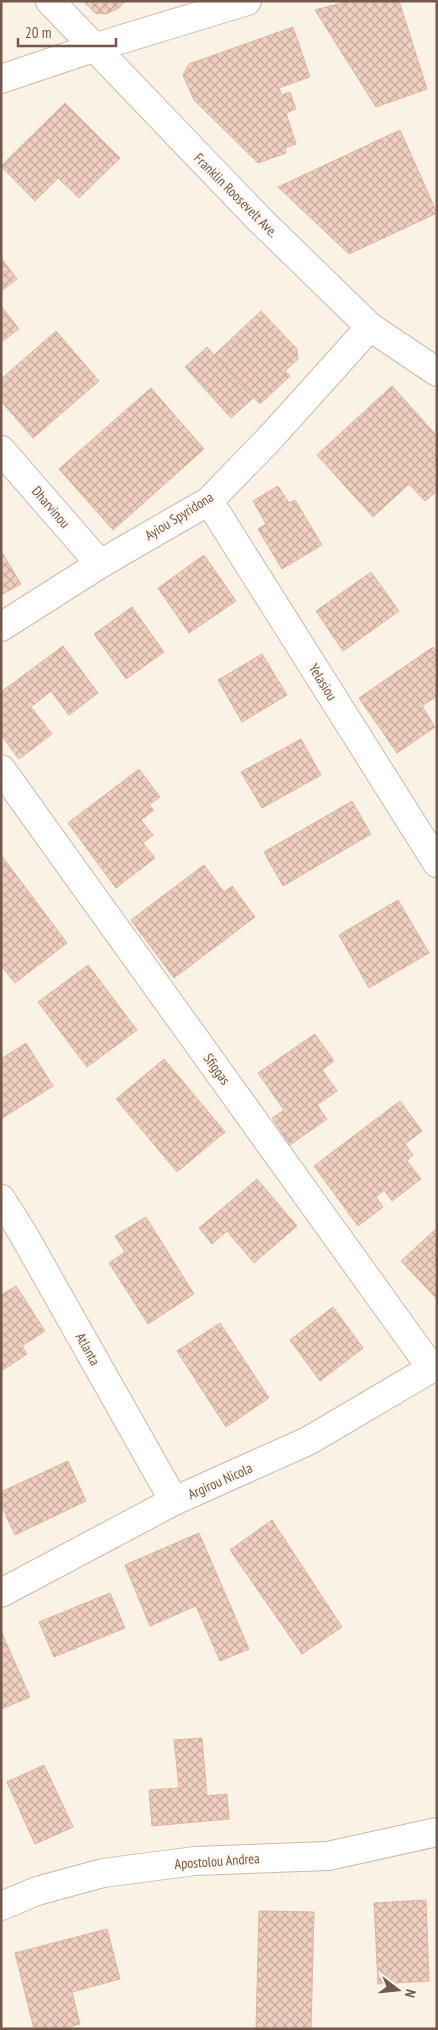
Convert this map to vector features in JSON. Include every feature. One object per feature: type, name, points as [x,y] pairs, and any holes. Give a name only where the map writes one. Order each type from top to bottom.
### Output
[{"type":"street","name":"Franklin Roosevelt Ave.","points":[[50,1],[260,220],[370,327],[437,372]]},
{"type":"street","points":[[1,79],[93,48],[247,1]]},
{"type":"street","name":"Ayiou Spyridona","points":[[1,627],[100,564],[209,501],[271,437],[370,327]]},
{"type":"street","name":"Dharvinou","points":[[1,450],[100,564]]},
{"type":"street","name":"Yelasiou","points":[[209,501],[437,863]]},
{"type":"street","name":"Sfiggas","points":[[1,769],[434,1367]]},
{"type":"street","name":"Atlanta","points":[[1,1198],[12,1238],[174,1501]]},
{"type":"street","name":"Argirou Nicola","points":[[1,1593],[174,1501],[308,1441],[434,1367]]},
{"type":"street","name":"Apostolou Andrea","points":[[1,1906],[37,1891],[104,1873],[196,1861],[328,1856],[437,1832]]},
{"type":"building","points":[[83,1],[125,1],[119,8],[106,14],[95,13]]},
{"type":"building","points":[[349,1],[399,1],[427,89],[376,107],[315,10]]},
{"type":"building","points":[[293,27],[310,77],[279,88],[282,95],[290,92],[296,109],[286,113],[296,144],[285,148],[286,153],[258,163],[194,100],[183,75],[189,64]]},
{"type":"building","points":[[65,103],[120,158],[79,198],[58,178],[35,201],[1,166]]},
{"type":"building","points":[[400,130],[437,213],[349,254],[278,187]]},
{"type":"building","points":[[1,258],[17,279],[1,291]]},
{"type":"building","points":[[1,306],[19,329],[1,342]]},
{"type":"building","points":[[261,311],[297,349],[298,359],[285,371],[290,376],[260,404],[214,355]]},
{"type":"building","points":[[56,331],[99,381],[33,438],[1,401],[1,379]]},
{"type":"building","points":[[207,347],[253,398],[231,418],[185,367]]},
{"type":"building","points":[[392,386],[437,436],[437,491],[425,501],[409,484],[373,517],[317,455]]},
{"type":"building","points":[[151,388],[204,449],[113,530],[59,469]]},
{"type":"building","points":[[278,486],[289,503],[295,500],[322,545],[282,569],[258,529],[266,524],[253,501]]},
{"type":"building","points":[[1,551],[21,584],[1,595]]},
{"type":"building","points":[[204,555],[236,601],[189,633],[158,588]]},
{"type":"building","points":[[371,572],[399,611],[343,651],[316,611]]},
{"type":"building","points":[[132,607],[164,652],[126,679],[94,634]]},
{"type":"building","points":[[63,646],[98,693],[69,715],[51,691],[31,707],[52,734],[19,759],[1,735],[1,692]]},
{"type":"building","points":[[433,647],[437,653],[437,696],[422,706],[435,727],[397,753],[359,698]]},
{"type":"building","points":[[262,654],[287,695],[242,722],[218,680]]},
{"type":"building","points":[[301,739],[321,775],[262,808],[241,772]]},
{"type":"building","points":[[139,769],[160,797],[149,805],[154,810],[141,820],[153,835],[143,843],[155,858],[116,888],[68,823]]},
{"type":"building","points":[[352,801],[371,834],[283,886],[264,852]]},
{"type":"building","points":[[1,855],[34,899],[1,924]]},
{"type":"building","points":[[204,865],[224,892],[232,886],[255,917],[174,978],[131,920]]},
{"type":"building","points":[[34,899],[67,943],[15,983],[1,965],[1,924]]},
{"type":"building","points":[[398,900],[429,953],[369,988],[339,935]]},
{"type":"building","points":[[88,965],[137,1030],[87,1067],[38,1002]]},
{"type":"building","points":[[315,1034],[334,1061],[322,1070],[337,1091],[317,1105],[327,1119],[290,1145],[272,1118],[284,1110],[258,1073]]},
{"type":"building","points":[[26,1043],[53,1086],[1,1119],[1,1059]]},
{"type":"building","points":[[164,1059],[225,1132],[177,1172],[116,1099]]},
{"type":"building","points":[[400,1101],[422,1131],[405,1144],[413,1155],[407,1161],[421,1179],[392,1201],[384,1190],[376,1197],[383,1207],[358,1226],[314,1166]]},
{"type":"building","points":[[257,1179],[297,1226],[254,1263],[227,1231],[212,1244],[199,1228]]},
{"type":"building","points":[[146,1217],[194,1294],[148,1324],[109,1263],[125,1252],[115,1236]]},
{"type":"building","points":[[437,1228],[437,1299],[401,1261]]},
{"type":"building","points":[[16,1286],[45,1331],[22,1346],[27,1354],[1,1371],[1,1295]]},
{"type":"building","points":[[333,1307],[363,1348],[320,1381],[290,1340]]},
{"type":"building","points":[[220,1323],[269,1398],[226,1427],[177,1351]]},
{"type":"building","points":[[68,1461],[86,1501],[15,1535],[1,1505],[1,1492]]},
{"type":"building","points":[[272,1520],[342,1627],[302,1654],[230,1550]]},
{"type":"building","points":[[199,1533],[249,1649],[220,1661],[196,1606],[150,1626],[125,1565]]},
{"type":"building","points":[[110,1593],[125,1628],[54,1657],[39,1622]]},
{"type":"building","points":[[1,1631],[30,1697],[1,1709]]},
{"type":"building","points":[[202,1738],[207,1796],[227,1794],[229,1819],[152,1826],[149,1790],[179,1788],[174,1740]]},
{"type":"building","points":[[44,1765],[73,1827],[35,1844],[7,1782]]},
{"type":"building","points":[[426,1900],[429,1981],[378,1984],[374,1903]]},
{"type":"building","points":[[259,1911],[314,1912],[311,2029],[256,2029]]},
{"type":"building","points":[[107,1929],[120,1979],[72,1992],[80,2024],[62,2029],[34,2029],[15,1953]]}]
